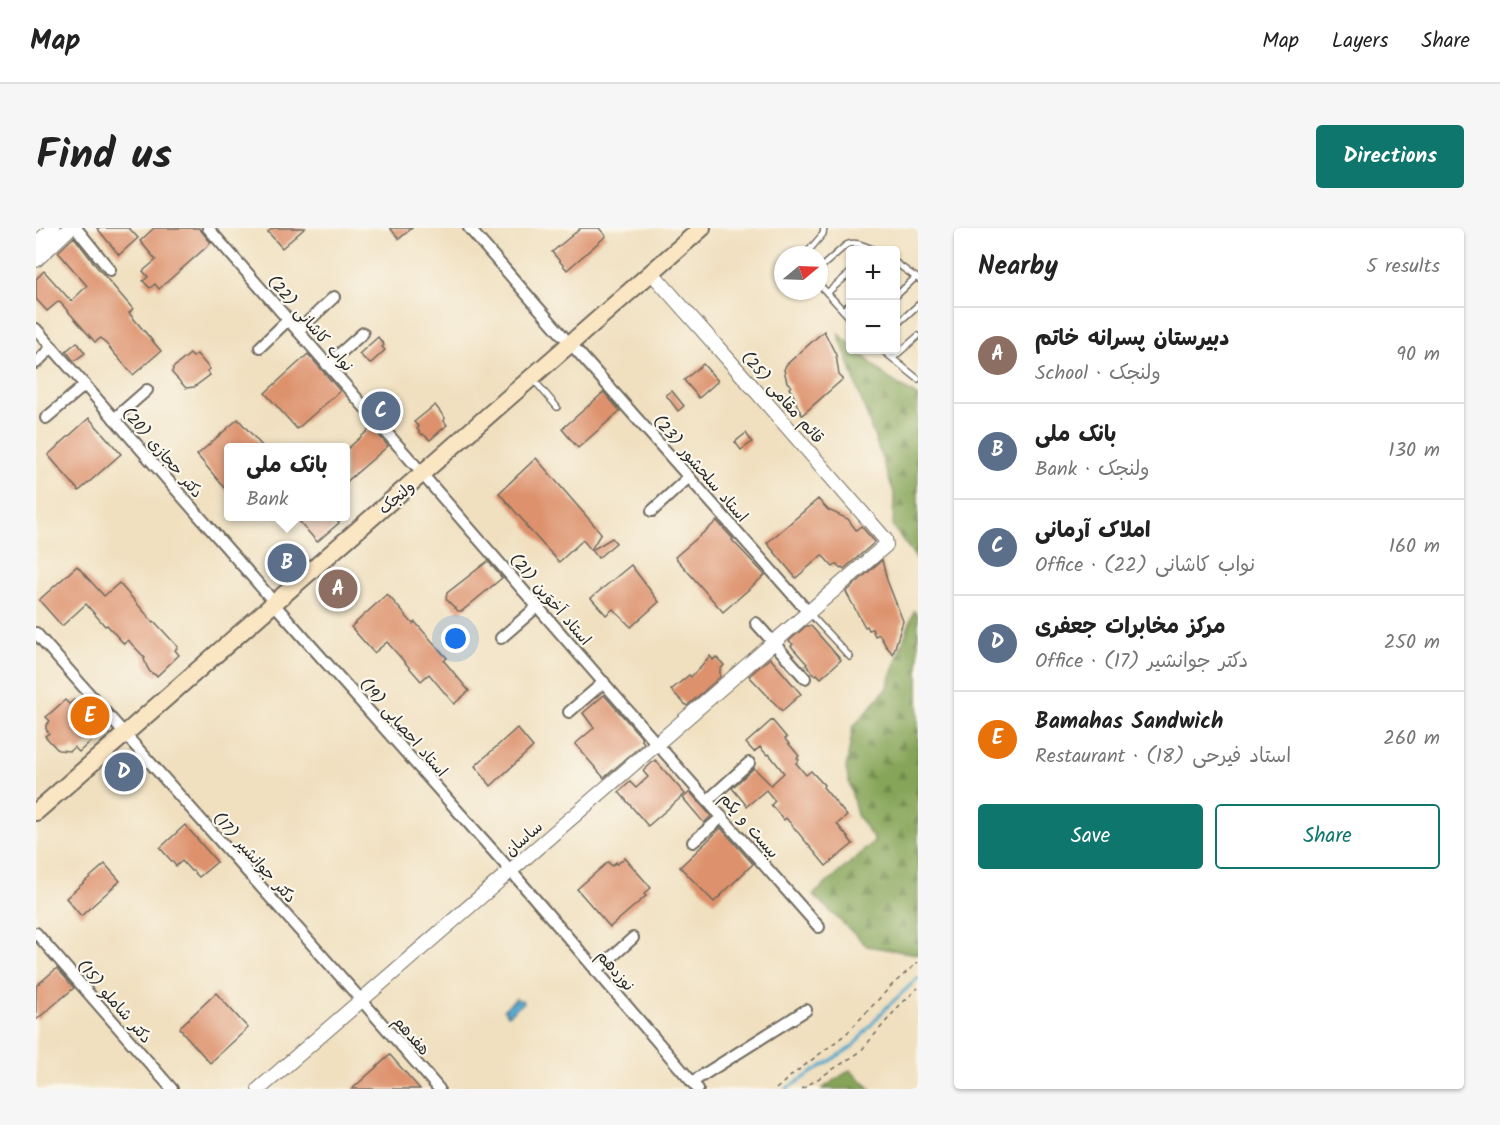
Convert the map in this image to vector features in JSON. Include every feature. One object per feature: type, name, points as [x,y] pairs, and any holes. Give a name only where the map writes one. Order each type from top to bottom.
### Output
[{"type":"main road","name":"ولنجک","points":[[36,798],[121,730],[419,470],[567,340],[688,228]]},
{"type":"main road","name":"ولنجک","points":[[419,470],[532,378],[567,340],[654,271],[702,228]]},
{"type":"main road","name":"ولنجک","points":[[36,812],[121,730]]},
{"type":"street","points":[[36,244],[53,228]]},
{"type":"street","points":[[36,260],[70,228]]},
{"type":"street","points":[[76,228],[110,270]]},
{"type":"street","name":"نواب کاشانی (22)","points":[[208,228],[419,470]]},
{"type":"street","name":"استاد سلحشور (23)","points":[[469,228],[808,613]]},
{"type":"street","name":"قائم مقامی (25)","points":[[654,271],[885,539],[886,543]]},
{"type":"street","points":[[298,331],[334,297]]},
{"type":"street","points":[[260,347],[288,320]]},
{"type":"street","name":"دکتر حجازی (20)","points":[[36,330],[271,599]]},
{"type":"street","points":[[327,365],[363,333]]},
{"type":"street","points":[[36,363],[52,347]]},
{"type":"street","points":[[46,418],[85,385]]},
{"type":"street","points":[[114,419],[147,390]]},
{"type":"street","name":"استاد اَخوَين (21)","points":[[419,470],[657,744]]},
{"type":"street","points":[[652,511],[689,477]]},
{"type":"street","name":"ساسان","points":[[259,1089],[774,643],[886,543]]},
{"type":"street","name":"استاد احصایی (19)","points":[[271,599],[511,871]]},
{"type":"street","points":[[501,638],[538,606]]},
{"type":"street","points":[[756,623],[805,678]]},
{"type":"street","name":"دکتر جوانشیر (17)","points":[[36,633],[362,1000]]},
{"type":"street","points":[[569,712],[604,682]]},
{"type":"street","name":"بیست و یکم","points":[[657,744],[819,927]]},
{"type":"street","points":[[708,801],[748,763]]},
{"type":"street","points":[[693,842],[722,817]]},
{"type":"street","name":"نوزدهم","points":[[511,871],[695,1085]]},
{"type":"street","name":"دکتر شاملو (15)","points":[[36,933],[172,1089]]},
{"type":"street","points":[[596,971],[633,938]]},
{"type":"street","name":"هفدهم","points":[[362,1000],[439,1089]]},
{"type":"street","points":[[695,1085],[806,1010]]},
{"type":"lane","points":[[654,271],[665,268],[710,228]]},
{"type":"lane","points":[[813,246],[823,234],[824,228]]},
{"type":"lane","points":[[828,261],[850,242],[865,246]]},
{"type":"lane","points":[[900,266],[917,278],[900,293]]},
{"type":"lane","points":[[846,277],[828,293],[846,313]]},
{"type":"lane","points":[[900,321],[918,305]]},
{"type":"lane","points":[[892,358],[918,336]]},
{"type":"lane","points":[[887,354],[918,379]]},
{"type":"lane","points":[[912,374],[918,369]]},
{"type":"lane","points":[[532,378],[557,407]]},
{"type":"lane","points":[[808,613],[850,657]]},
{"type":"path","points":[[776,1089],[846,1034],[892,985],[918,962]]},
{"type":"path","points":[[802,1089],[860,1052],[899,1006],[918,988]]},
{"type":"green space","points":[[838,333],[846,340],[846,354],[861,354],[888,378],[918,397],[918,561],[893,527],[894,493]]},
{"type":"green space","points":[[914,611],[918,615],[918,954],[867,946],[813,895],[875,841],[857,815],[846,769],[853,727],[886,689]]},
{"type":"green space","points":[[850,1070],[871,1089],[822,1089]]},
{"type":"water","points":[[516,998],[522,1000],[523,1003],[508,1015],[504,1009]]},
{"type":"building","points":[[97,228],[129,228],[138,238],[119,255]]},
{"type":"building","points":[[154,228],[199,228],[211,243],[159,289],[155,284],[150,288],[143,281],[148,277],[143,271],[156,260],[140,241]]},
{"type":"building","points":[[273,228],[305,228],[282,248],[268,232]]},
{"type":"building","points":[[390,228],[412,228],[399,239]]},
{"type":"building","points":[[581,228],[599,228],[606,236],[567,270],[552,252]]},
{"type":"building","points":[[74,237],[133,309],[129,313],[161,351],[133,375],[101,338],[95,342],[59,301],[47,311],[36,299],[36,279],[44,271],[71,301],[87,286],[58,252]]},
{"type":"building","points":[[824,331],[836,355],[839,375],[843,379],[802,415],[789,388],[791,386],[787,382],[784,370],[786,365]]},
{"type":"building","points":[[378,337],[385,350],[370,364],[359,354]]},
{"type":"building","points":[[77,342],[85,353],[74,361],[66,351]]},
{"type":"building","points":[[190,354],[193,357],[197,354],[210,369],[207,371],[210,375],[194,387],[186,388],[172,373],[173,368]]},
{"type":"building","points":[[308,354],[340,391],[297,429],[265,393]]},
{"type":"building","points":[[703,364],[718,381],[699,398],[684,380]]},
{"type":"building","points":[[672,391],[684,406],[678,411],[666,395]]},
{"type":"building","points":[[604,392],[620,411],[578,448],[562,429]]},
{"type":"building","points":[[435,405],[445,418],[447,425],[430,440],[422,435],[414,422]]},
{"type":"building","points":[[89,418],[121,454],[79,491],[48,455]]},
{"type":"building","points":[[238,419],[259,443],[224,443],[224,487],[197,455]]},
{"type":"building","points":[[372,427],[388,446],[350,479],[350,447]]},
{"type":"building","points":[[746,433],[752,442],[741,450],[735,442]]},
{"type":"building","points":[[536,458],[601,533],[591,550],[583,540],[559,562],[499,493]]},
{"type":"building","points":[[818,499],[828,510],[848,519],[856,530],[861,526],[875,542],[844,569],[837,564],[833,567],[822,555],[796,578],[767,543]]},
{"type":"building","points":[[338,521],[339,523],[317,542],[300,522]]},
{"type":"building","points":[[717,521],[765,575],[723,612],[675,557]]},
{"type":"building","points":[[612,538],[616,543],[598,558],[592,550]]},
{"type":"building","points":[[882,560],[903,621],[893,654],[879,634],[875,636],[872,629],[865,627],[846,592]]},
{"type":"building","points":[[488,561],[502,578],[462,611],[458,611],[446,599],[447,593]]},
{"type":"building","points":[[631,565],[659,602],[631,627],[613,609],[606,615],[591,598]]},
{"type":"building","points":[[77,566],[104,596],[119,583],[178,647],[175,650],[179,655],[157,676],[150,672],[145,658],[128,640],[124,644],[86,604],[62,626],[39,600]]},
{"type":"building","points":[[387,594],[447,658],[444,661],[469,691],[454,704],[429,674],[421,681],[387,642],[374,653],[351,627]]},
{"type":"building","points":[[806,626],[811,626],[841,660],[821,678],[806,665],[789,641]]},
{"type":"building","points":[[710,656],[713,660],[716,657],[724,665],[720,670],[720,677],[687,706],[671,690],[689,675],[691,677]]},
{"type":"building","points":[[770,658],[801,694],[782,711],[749,676]]},
{"type":"building","points":[[604,695],[644,743],[604,778],[575,744],[594,728],[583,713]]},
{"type":"building","points":[[65,700],[69,704],[74,700],[83,703],[85,701],[98,715],[98,726],[93,730],[98,735],[79,752],[74,747],[70,751],[58,750],[45,736],[49,733],[46,725],[50,721],[46,717]]},
{"type":"building","points":[[772,720],[799,756],[796,763],[806,775],[811,771],[847,816],[837,824],[853,844],[826,866],[786,818],[784,820],[771,805],[775,801],[766,790],[747,806],[732,788],[754,768],[771,785],[784,773],[769,754],[767,755],[760,747],[754,752],[746,743]]},
{"type":"building","points":[[517,728],[533,747],[491,786],[475,766]]},
{"type":"building","points":[[655,760],[685,794],[648,826],[619,792],[630,782],[636,788],[648,777],[643,771]]},
{"type":"building","points":[[690,792],[711,816],[704,823],[683,798]]},
{"type":"building","points":[[185,825],[217,862],[199,877],[182,861],[176,866],[160,848]]},
{"type":"building","points":[[721,828],[753,864],[714,902],[680,867]]},
{"type":"building","points":[[625,858],[651,888],[644,894],[646,896],[610,927],[577,889],[608,862],[612,866]]},
{"type":"building","points":[[105,864],[120,881],[81,916],[66,898]]},
{"type":"building","points":[[57,968],[74,988],[36,1020],[36,986]]},
{"type":"building","points":[[216,993],[248,1028],[210,1063],[180,1029]]},
{"type":"building","points":[[390,1055],[420,1089],[352,1089]]},
{"type":"waterway","points":[[786,1089],[852,1047],[885,1009],[918,978]]},
{"type":"place","name":"املاک آرمانی","points":[[381,411]]},
{"type":"place","name":"بانک ملی","points":[[287,563]]},
{"type":"place","name":"دبیرستان پسرانه خاتم","points":[[338,589]]},
{"type":"place","name":"Bamahas Sandwich","points":[[90,716]]},
{"type":"place","name":"مرکز مخابرات جعفری","points":[[124,772]]}]
